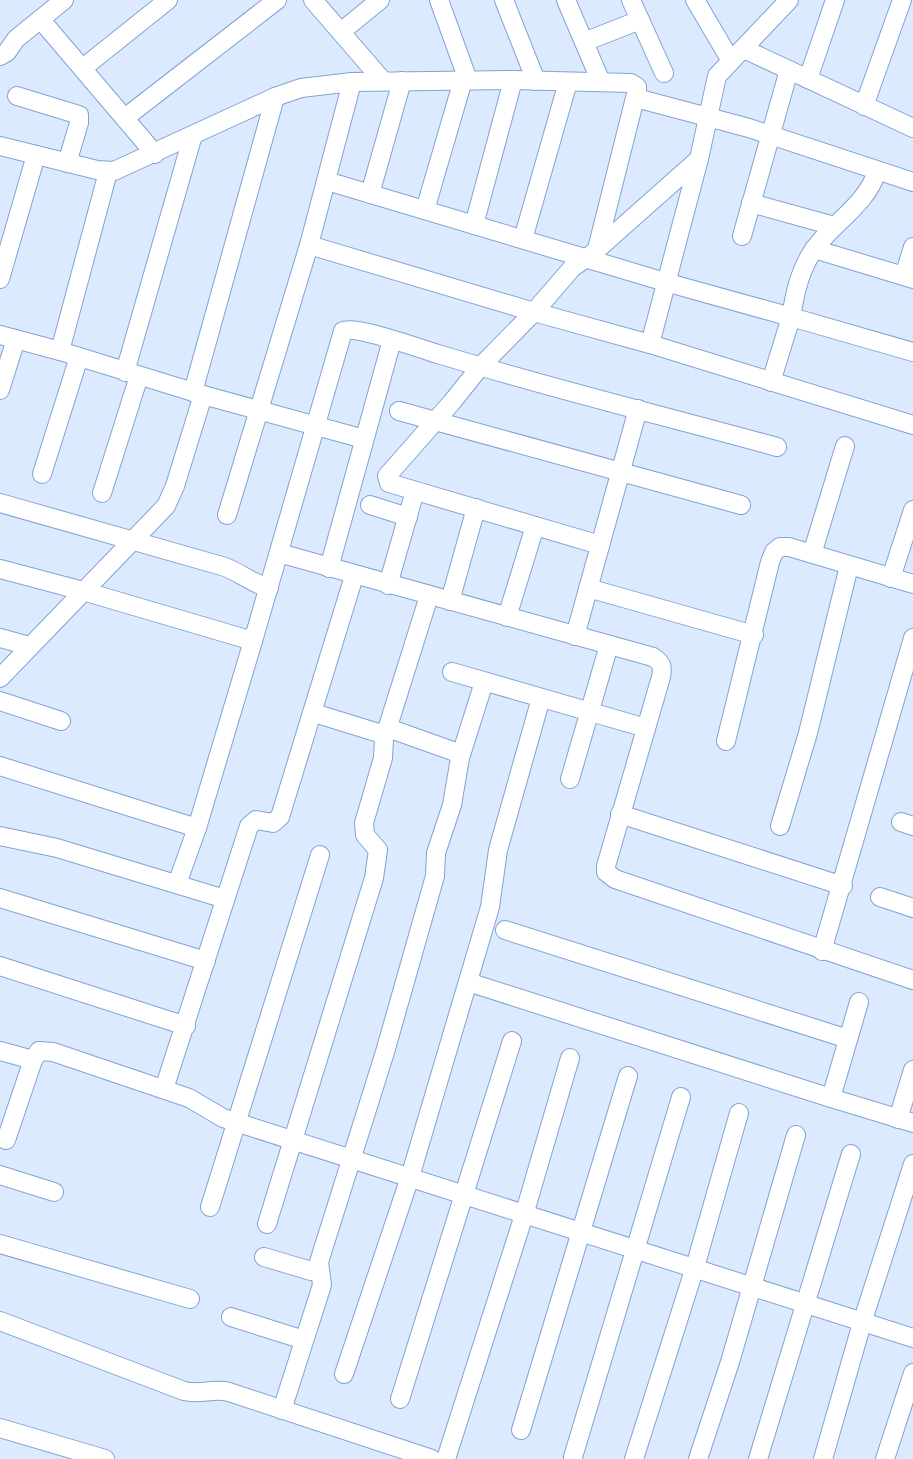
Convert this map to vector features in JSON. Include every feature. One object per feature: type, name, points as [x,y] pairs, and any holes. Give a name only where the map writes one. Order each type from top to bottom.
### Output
[{"type":"street","points":[[0,56],[7,52],[16,39],[64,0]]},
{"type":"street","points":[[83,68],[168,0]]},
{"type":"street","points":[[126,118],[277,0]]},
{"type":"street","points":[[313,0],[342,31],[383,81]]},
{"type":"street","points":[[342,31],[380,0]]},
{"type":"street","points":[[425,210],[466,80],[439,0]]},
{"type":"street","points":[[504,0],[536,81]]},
{"type":"street","points":[[566,0],[601,82]]},
{"type":"street","points":[[631,0],[664,73]]},
{"type":"street","points":[[695,0],[731,61]]},
{"type":"street","points":[[650,344],[699,159],[718,76],[789,0]]},
{"type":"street","points":[[808,79],[835,0]]},
{"type":"street","points":[[864,106],[902,0]]},
{"type":"street","points":[[41,20],[155,154]]},
{"type":"street","points":[[584,42],[640,20]]},
{"type":"street","points":[[744,49],[913,128]]},
{"type":"street","points":[[742,236],[789,70]]},
{"type":"street","points":[[0,146],[108,172],[155,154],[275,97],[301,88],[352,82],[466,80],[635,84],[638,90],[636,98],[592,254]]},
{"type":"street","points":[[474,224],[513,80]]},
{"type":"street","points":[[370,194],[402,81]]},
{"type":"street","points":[[227,516],[309,245],[352,82]]},
{"type":"street","points":[[523,239],[568,82]]},
{"type":"street","points":[[17,96],[79,115],[79,123],[67,163]]},
{"type":"street","points":[[0,678],[29,646],[160,514],[171,497],[275,97]]},
{"type":"street","points":[[636,98],[708,116],[913,182]]},
{"type":"street","points":[[102,493],[193,136]]},
{"type":"street","points":[[0,279],[36,155]]},
{"type":"street","points":[[600,545],[389,483],[387,476],[436,421],[480,367],[534,312],[566,274],[592,254],[699,159]]},
{"type":"street","points":[[771,382],[791,318],[802,272],[814,249],[834,226],[865,198],[873,186],[877,171]]},
{"type":"street","points":[[60,351],[108,172]]},
{"type":"street","points":[[327,181],[523,239],[592,254],[665,282],[913,352]]},
{"type":"street","points":[[751,203],[834,226]]},
{"type":"street","points":[[309,245],[534,312],[650,344],[913,425]]},
{"type":"street","points":[[814,249],[908,278],[913,248]]},
{"type":"street","points":[[177,884],[197,828],[343,331],[354,330],[392,340],[480,367],[777,447]]},
{"type":"street","points":[[0,390],[8,337],[60,351],[198,394],[364,440]]},
{"type":"street","points":[[329,568],[392,340]]},
{"type":"street","points":[[42,474],[79,357]]},
{"type":"street","points":[[575,636],[638,409]]},
{"type":"street","points":[[399,411],[741,505]]},
{"type":"street","points":[[812,554],[846,446]]},
{"type":"street","points":[[388,585],[416,491]]},
{"type":"street","points":[[0,503],[230,568],[258,585],[269,588]]},
{"type":"street","points":[[370,506],[408,517]]},
{"type":"street","points":[[450,601],[476,508]]},
{"type":"street","points":[[891,578],[913,510]]},
{"type":"street","points":[[507,617],[535,526]]},
{"type":"street","points":[[726,740],[774,552],[780,547],[788,547],[913,584]]},
{"type":"street","points":[[279,553],[354,576],[653,657],[661,662],[662,672],[606,866],[609,876],[822,951],[913,980]]},
{"type":"street","points":[[780,826],[808,733],[849,566]]},
{"type":"street","points":[[0,570],[83,591],[253,641]]},
{"type":"street","points":[[164,1089],[186,1026],[249,826],[256,820],[273,822],[280,818],[314,713],[354,576]]},
{"type":"street","points":[[588,588],[754,635]]},
{"type":"street","points":[[267,1224],[294,1141],[375,871],[378,850],[365,835],[364,823],[383,758],[387,732],[429,596]]},
{"type":"street","points":[[0,638],[29,646]]},
{"type":"street","points":[[822,951],[843,886],[913,638]]},
{"type":"street","points":[[570,780],[609,645]]},
{"type":"street","points":[[452,672],[646,728]]},
{"type":"street","points":[[282,1410],[322,1284],[323,1275],[320,1272],[319,1262],[385,1052],[430,894],[436,868],[436,853],[454,800],[461,754],[484,682]]},
{"type":"street","points":[[344,1374],[410,1177],[492,900],[498,850],[541,698]]},
{"type":"street","points":[[0,701],[62,721]]},
{"type":"street","points":[[314,713],[461,754]]},
{"type":"street","points":[[0,766],[197,828]]},
{"type":"street","points":[[620,814],[843,886]]},
{"type":"street","points":[[0,836],[58,848],[225,899]]},
{"type":"street","points":[[210,1207],[320,856]]},
{"type":"street","points":[[880,897],[913,908]]},
{"type":"street","points":[[0,898],[206,961]]},
{"type":"street","points":[[504,930],[848,1039]]},
{"type":"street","points":[[0,966],[186,1026]]},
{"type":"street","points":[[468,982],[906,1121],[913,1070]]},
{"type":"street","points":[[831,1098],[859,1002]]},
{"type":"street","points":[[400,1399],[512,1041]]},
{"type":"street","points":[[6,1140],[33,1060],[38,1051],[46,1050],[164,1089],[197,1102],[215,1114],[294,1141],[524,1215],[636,1248],[913,1338]]},
{"type":"street","points":[[0,1051],[33,1060]]},
{"type":"street","points":[[446,1459],[524,1215],[570,1058]]},
{"type":"street","points":[[521,1430],[628,1076]]},
{"type":"street","points":[[573,1457],[681,1097]]},
{"type":"street","points":[[634,1459],[695,1267],[739,1113]]},
{"type":"street","points":[[698,1459],[753,1286],[796,1135]]},
{"type":"street","points":[[758,1459],[851,1154]]},
{"type":"street","points":[[823,1459],[862,1323],[913,1164]]},
{"type":"street","points":[[0,1175],[54,1192]]},
{"type":"street","points":[[0,1244],[190,1299]]},
{"type":"street","points":[[264,1257],[320,1272]]},
{"type":"street","points":[[231,1317],[304,1340]]},
{"type":"street","points":[[0,1321],[184,1392],[197,1394],[222,1390],[432,1459]]},
{"type":"street","points":[[885,1459],[913,1373]]},
{"type":"street","points":[[0,1428],[105,1459]]}]
